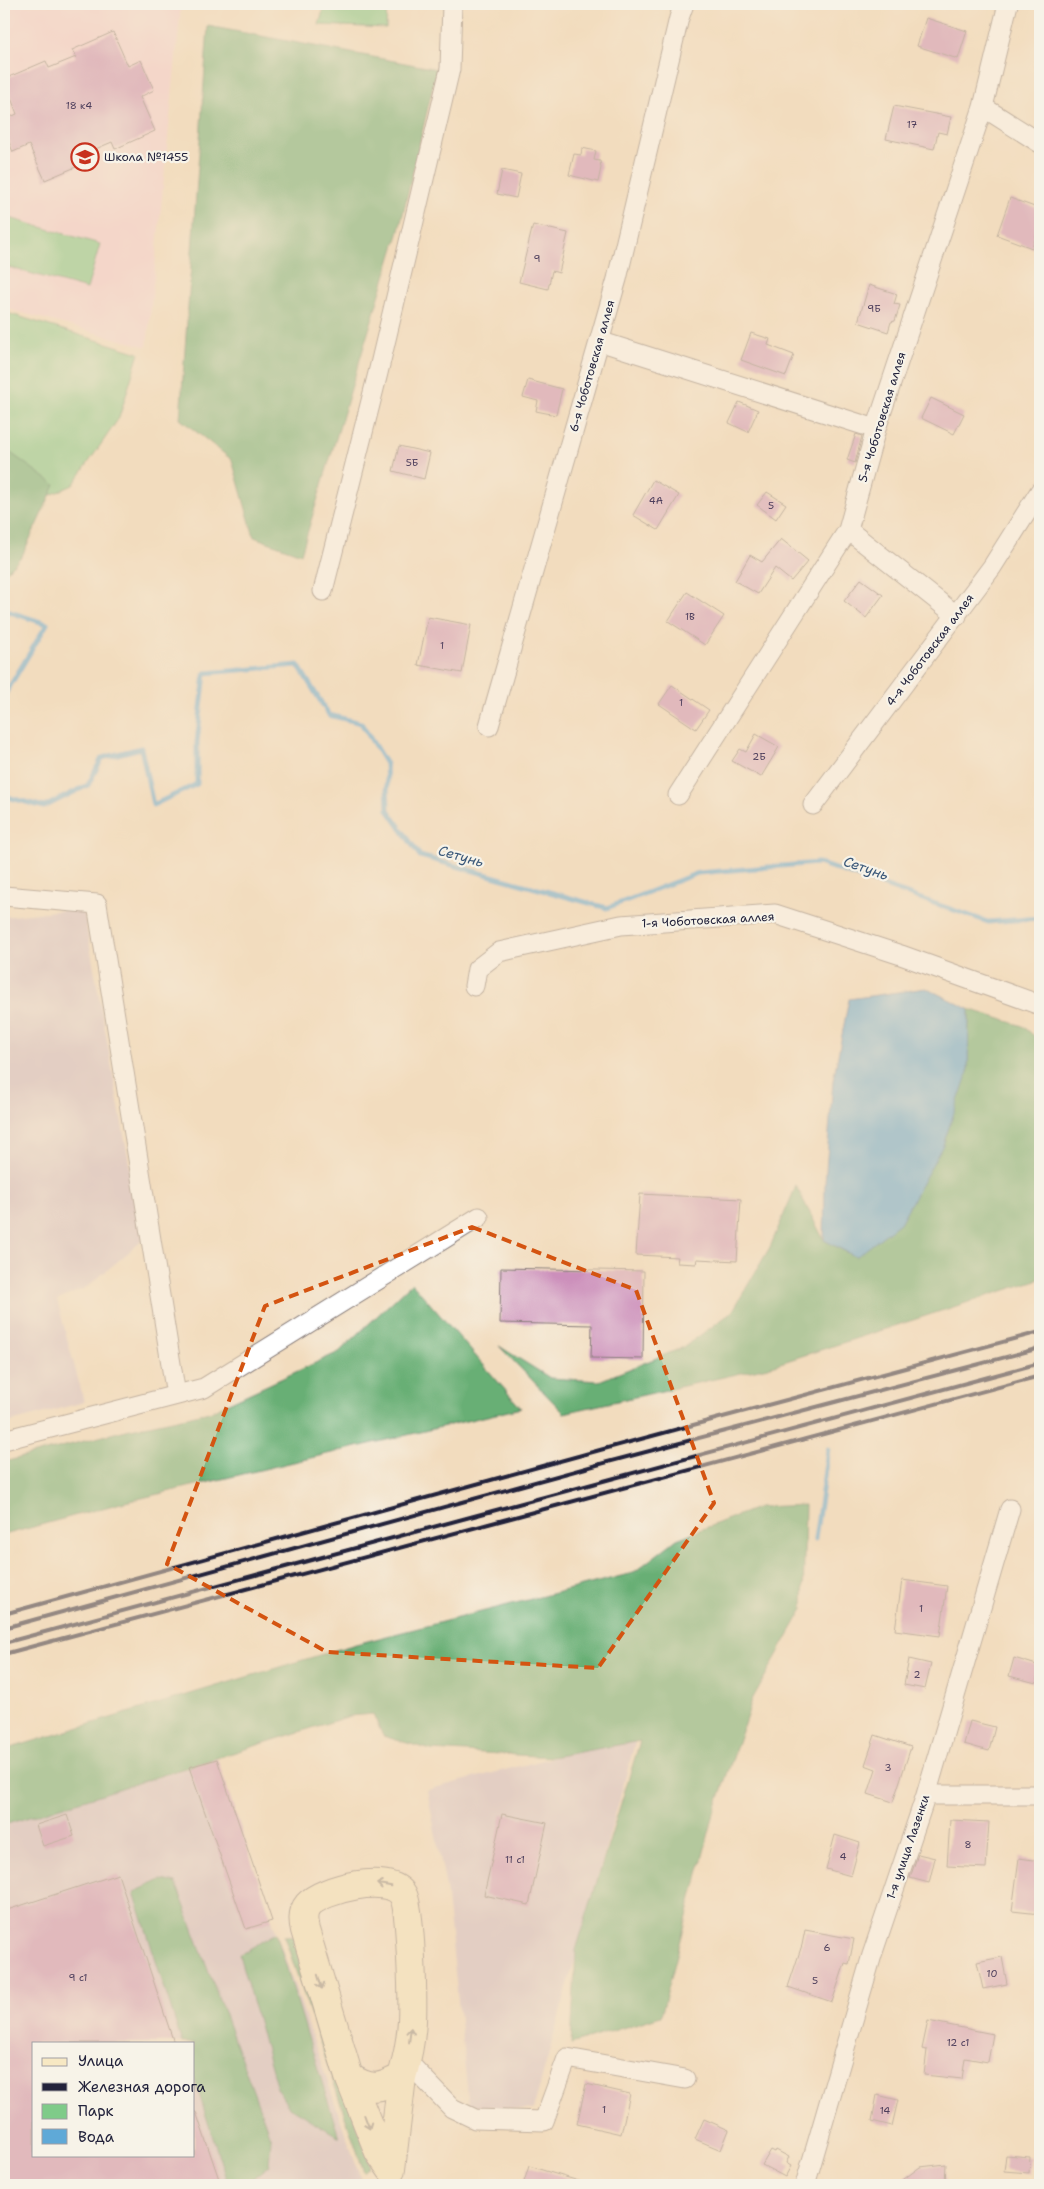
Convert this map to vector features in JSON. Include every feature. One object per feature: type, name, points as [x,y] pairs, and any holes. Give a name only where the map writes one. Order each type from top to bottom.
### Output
[{"type":"street","points":[[323,591],[378,373],[450,69],[452,4]]},
{"type":"street","name":"6-я Чоботовская аллея","points":[[489,726],[617,279],[676,28],[684,4]]},
{"type":"street","name":"5-я Чоботовская аллея","points":[[678,795],[848,530],[876,429],[983,107],[1008,4]]},
{"type":"street","points":[[983,107],[1040,142]]},
{"type":"street","points":[[599,341],[876,429]]},
{"type":"street","name":"4-я Чоботовская аллея","points":[[813,805],[957,616],[992,567],[1040,491]]},
{"type":"street","points":[[848,530],[957,616]]},
{"type":"street","points":[[4,896],[97,904],[176,1395]]},
{"type":"street","name":"1-я Чоботовская аллея","points":[[474,986],[476,969],[498,952],[621,925],[775,914],[901,954],[1040,1005]]},
{"type":"street","points":[[4,1440],[204,1388],[478,1217]]},
{"type":"street","name":"1-я улица Лазенки","points":[[805,2185],[872,1956],[926,1796],[1010,1509]]},
{"type":"street","points":[[926,1796],[1040,1795]]},
{"type":"street","points":[[382,1883],[394,1887],[403,1895],[409,1926],[412,2022],[404,2069],[394,2177],[379,2152],[350,2077],[304,1930],[303,1919],[308,1905],[326,1893],[354,1886],[382,1883]]},
{"type":"street","points":[[404,2069],[452,2108],[475,2119],[544,2121],[567,2058],[685,2079]]},
{"type":"street","points":[[350,2077],[363,2086],[384,2087],[404,2069]]},
{"type":"highlighted area","points":[[472,1227],[636,1290],[714,1503],[598,1668],[327,1652],[167,1564],[265,1306]]},
{"type":"shaded area","name":"Школа №1455","points":[[4,5],[181,6],[147,347],[4,308]]},
{"type":"shaded area","points":[[72,909],[84,913],[143,1240],[87,1287],[57,1300],[84,1402],[4,1424],[4,917]]},
{"type":"shaded area","points":[[637,1736],[533,2110],[469,2105],[446,1887],[427,1790]]},
{"type":"shaded area","points":[[217,1759],[363,2185],[4,2185],[4,1824]]},
{"type":"green space","points":[[325,4],[387,4],[386,28],[319,25]]},
{"type":"green space","points":[[208,26],[437,69],[399,231],[301,554],[254,537],[232,460],[180,419]]},
{"type":"green space","points":[[6,217],[100,244],[87,289],[4,266],[4,226]]},
{"type":"green space","points":[[4,312],[139,353],[119,418],[73,485],[4,516]]},
{"type":"green space","points":[[4,448],[55,485],[22,556],[4,574]]},
{"type":"green space","points":[[969,1009],[1023,1026],[1040,1041],[1040,1279],[768,1367],[564,1413],[499,1346],[550,1378],[599,1381],[684,1347],[732,1312],[770,1247],[796,1186],[824,1240],[856,1257],[968,1072]]},
{"type":"green space","points":[[412,1283],[521,1408],[121,1503],[4,1535],[4,1462],[126,1430],[209,1412],[339,1352]]},
{"type":"green space","points":[[805,1505],[803,1609],[753,1698],[715,1810],[661,2016],[571,2044],[576,1950],[640,1741],[552,1757],[431,1750],[383,1736],[373,1714],[350,1716],[4,1825],[4,1750],[356,1644],[633,1573],[677,1539],[759,1507]]},
{"type":"green space","points":[[161,1880],[176,1883],[271,2139],[269,2165],[247,2183],[228,2185],[195,2081],[195,2042],[182,2042],[134,1892]]},
{"type":"green space","points":[[276,1933],[339,2137],[289,2107],[277,2088],[239,1955]]},
{"type":"green space","points":[[297,1935],[370,2166],[364,2172],[284,1936]]},
{"type":"water","points":[[926,988],[969,1009],[968,1072],[943,1145],[900,1223],[856,1257],[824,1240],[825,1183],[833,1081],[849,999]]},
{"type":"building","points":[[926,18],[967,31],[958,59],[917,46]]},
{"type":"building","points":[[113,32],[128,66],[141,60],[154,90],[140,97],[155,131],[115,149],[112,142],[86,153],[90,161],[45,180],[29,145],[13,152],[4,130],[4,120],[17,114],[4,79],[46,61],[49,68],[76,57],[72,50]]},
{"type":"building","points":[[894,106],[951,117],[947,134],[938,132],[934,149],[886,139]]},
{"type":"building","points":[[582,148],[596,151],[594,160],[600,161],[601,168],[598,182],[569,175],[574,154],[581,155]]},
{"type":"building","points":[[502,170],[521,174],[516,198],[497,194]]},
{"type":"building","points":[[1010,198],[1040,209],[1040,225],[1032,248],[997,235]]},
{"type":"building","points":[[533,225],[568,233],[559,273],[552,271],[548,289],[519,282]]},
{"type":"building","points":[[869,285],[897,294],[894,304],[900,305],[895,321],[891,322],[888,332],[858,322]]},
{"type":"building","points":[[751,333],[770,339],[768,345],[794,355],[786,376],[741,360]]},
{"type":"building","points":[[528,380],[562,389],[556,415],[536,411],[538,401],[523,397]]},
{"type":"building","points":[[931,398],[964,414],[954,434],[921,418]]},
{"type":"building","points":[[739,402],[758,410],[748,432],[729,423]]},
{"type":"building","points":[[856,434],[862,436],[855,463],[847,460]]},
{"type":"building","points":[[399,446],[430,453],[424,479],[393,471]]},
{"type":"building","points":[[653,480],[679,495],[658,530],[633,515]]},
{"type":"building","points":[[767,492],[786,504],[776,519],[757,505]]},
{"type":"building","points":[[781,539],[808,561],[791,581],[775,568],[758,594],[735,581],[750,555],[762,562]]},
{"type":"building","points":[[861,579],[883,595],[866,618],[844,601]]},
{"type":"building","points":[[687,592],[724,616],[705,645],[668,621]]},
{"type":"building","points":[[428,617],[471,625],[462,673],[418,665]]},
{"type":"building","points":[[672,685],[709,710],[696,729],[659,704]]},
{"type":"building","points":[[756,734],[779,747],[761,777],[732,761],[740,749],[746,752]]},
{"type":"building","points":[[640,1194],[741,1199],[737,1261],[697,1259],[696,1264],[677,1263],[678,1257],[636,1255]]},
{"type":"building","points":[[501,1268],[644,1271],[643,1359],[591,1358],[592,1325],[500,1323]]},
{"type":"building","points":[[902,1580],[947,1586],[940,1636],[895,1630]]},
{"type":"building","points":[[1014,1658],[1040,1666],[1036,1683],[1009,1676]]},
{"type":"building","points":[[909,1659],[931,1664],[925,1689],[904,1685]]},
{"type":"building","points":[[970,1721],[995,1727],[989,1751],[964,1744]]},
{"type":"building","points":[[875,1735],[911,1747],[893,1802],[868,1794],[876,1769],[865,1765]]},
{"type":"building","points":[[217,1759],[272,1921],[246,1929],[189,1767]]},
{"type":"building","points":[[502,1814],[547,1823],[529,1905],[484,1895]]},
{"type":"building","points":[[67,1815],[74,1836],[43,1846],[36,1825]]},
{"type":"building","points":[[950,1820],[989,1822],[986,1868],[947,1866]]},
{"type":"building","points":[[835,1835],[860,1843],[851,1876],[826,1869]]},
{"type":"building","points":[[918,1854],[935,1858],[929,1883],[910,1878]]},
{"type":"building","points":[[1019,1858],[1040,1861],[1040,1914],[1012,1911]]},
{"type":"building","points":[[118,1874],[174,2042],[32,2042],[32,2156],[195,2156],[196,2112],[221,2185],[4,2185],[4,1911]]},
{"type":"building","points":[[805,1930],[854,1939],[849,1964],[845,1963],[832,2002],[788,1987]]},
{"type":"building","points":[[1002,1957],[1007,1984],[983,1989],[977,1962]]},
{"type":"building","points":[[928,2021],[993,2034],[988,2062],[965,2058],[962,2079],[924,2075],[927,2050],[922,2049]]},
{"type":"building","points":[[586,2084],[630,2094],[621,2134],[577,2124]]},
{"type":"building","points":[[877,2095],[898,2100],[892,2126],[872,2121]]},
{"type":"building","points":[[704,2119],[729,2130],[721,2150],[695,2139]]},
{"type":"building","points":[[771,2150],[775,2152],[776,2150],[789,2157],[786,2163],[791,2166],[785,2177],[762,2165]]},
{"type":"building","points":[[1006,2155],[1030,2157],[1029,2173],[1004,2171]]},
{"type":"building","points":[[946,2164],[945,2184],[900,2182],[920,2167]]},
{"type":"building","points":[[529,2166],[582,2182],[581,2185],[523,2185]]},
{"type":"waterway","name":"Сетунь","points":[[4,610],[47,624],[4,696]]},
{"type":"waterway","name":"Сетунь","points":[[4,796],[44,807],[88,785],[102,758],[141,748],[153,805],[197,784],[197,742],[205,673],[298,665],[329,715],[361,723],[386,764],[388,810],[420,856],[607,908],[698,873],[818,863],[988,922],[1040,918]]},
{"type":"waterway","points":[[815,1539],[828,1449]]},
{"type":"railway","points":[[4,1614],[600,1450],[1040,1332]]},
{"type":"railway","points":[[4,1628],[604,1463],[1040,1348]]},
{"type":"railway","points":[[4,1643],[1040,1363]]},
{"type":"railway","points":[[4,1654],[1040,1376]]},
{"type":"place","name":"Школа №1455","points":[[85,157]]}]
